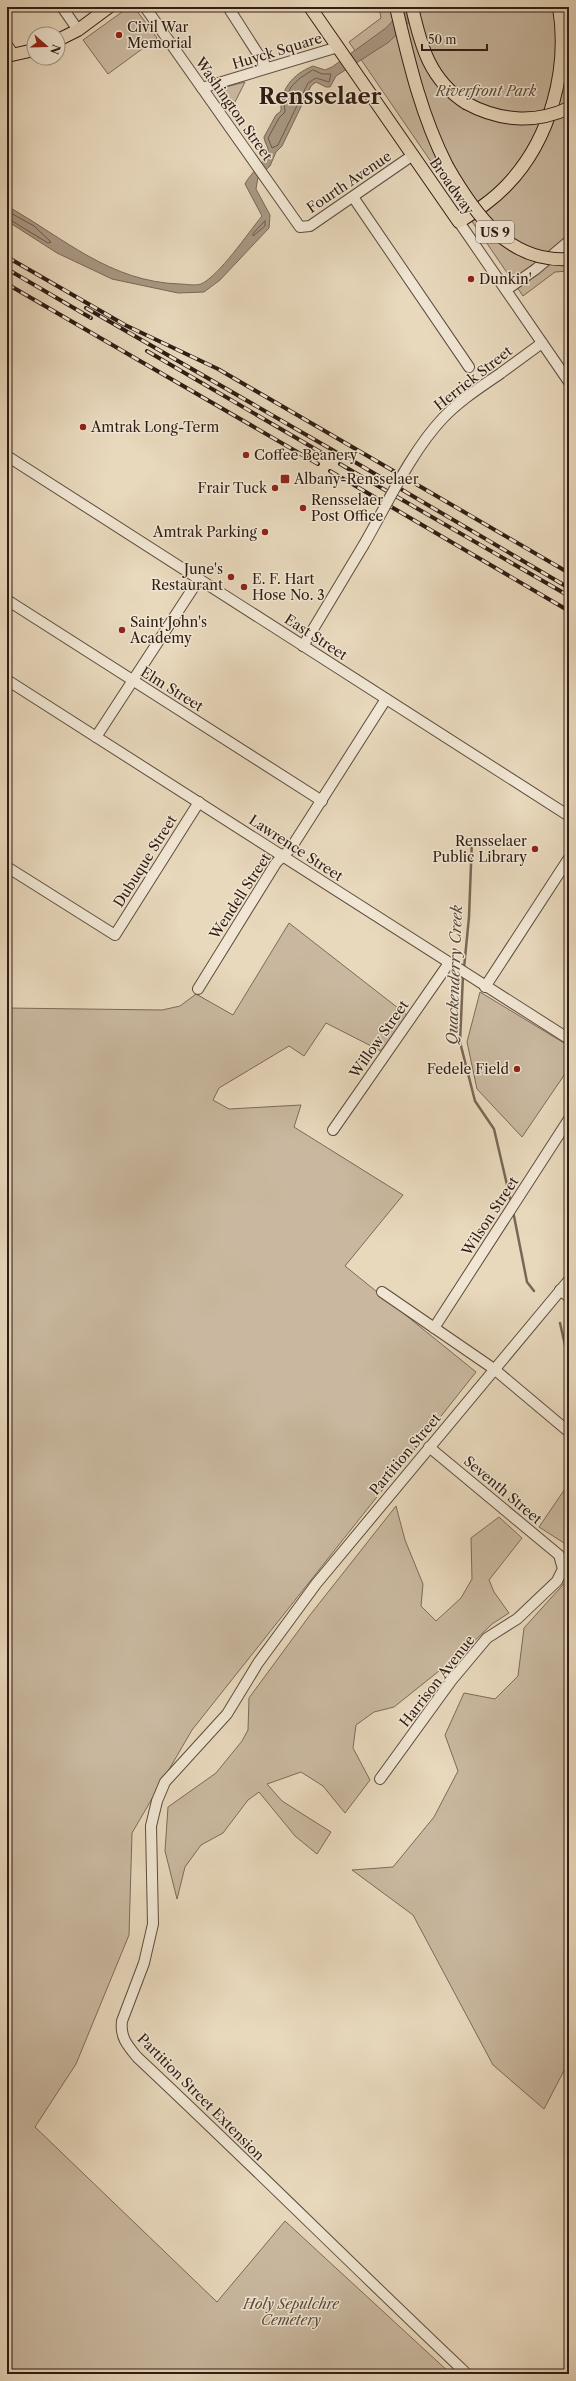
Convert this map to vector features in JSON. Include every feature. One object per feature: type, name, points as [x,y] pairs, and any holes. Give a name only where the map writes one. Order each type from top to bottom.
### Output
[{"type":"main road","points":[[66,36],[78,30],[109,7]]},
{"type":"main road","name":"Broadway","points":[[310,7],[459,222]]},
{"type":"main road","name":"US 9","points":[[396,7],[411,71],[424,113],[447,166],[468,200],[487,225],[511,245],[539,256],[569,259]]},
{"type":"main road","points":[[412,7],[420,43],[429,64],[448,89],[466,103],[495,116],[519,119],[541,117],[569,108]]},
{"type":"main road","points":[[459,222],[490,200],[509,183],[525,162],[541,133],[555,95],[559,74],[562,46],[559,7]]},
{"type":"main road","points":[[9,52],[26,51]]},
{"type":"street","points":[[62,7],[78,30]]},
{"type":"street","name":"Washington Street","points":[[145,7],[300,227]]},
{"type":"street","points":[[228,7],[267,68]]},
{"type":"street","name":"Huyck Square","points":[[202,88],[339,48]]},
{"type":"street","name":"Fourth Avenue","points":[[300,227],[310,226],[413,155]]},
{"type":"street","points":[[353,197],[469,367]]},
{"type":"street","name":"Broadway","points":[[459,222],[569,382]]},
{"type":"street","points":[[506,290],[536,269],[569,241]]},
{"type":"street","name":"Herrick Street","points":[[304,646],[420,447],[434,428],[459,403],[542,343]]},
{"type":"street","name":"East Street","points":[[8,460],[199,579],[569,816]]},
{"type":"street","points":[[96,737],[199,579]]},
{"type":"street","name":"Elm Street","points":[[7,600],[322,801]]},
{"type":"street","name":"Lawrence Street","points":[[7,680],[485,987],[569,1039]]},
{"type":"street","name":"Wendell Street","points":[[198,989],[276,864],[291,848],[386,699]]},
{"type":"street","name":"Dubuque Street","points":[[7,867],[115,935],[199,802]]},
{"type":"street","points":[[485,987],[569,858]]},
{"type":"street","name":"Willow Street","points":[[333,1130],[452,965]]},
{"type":"street","name":"Wilson Street","points":[[434,1328],[569,1119]]},
{"type":"street","name":"Partition Street","points":[[267,1650],[316,1584],[569,1280]]},
{"type":"street","points":[[560,1290],[569,1298]]},
{"type":"street","points":[[382,1292],[494,1369],[569,1432]]},
{"type":"street","name":"Seventh Street","points":[[429,1447],[559,1555]]},
{"type":"street","name":"Harrison Avenue","points":[[380,1779],[451,1682],[488,1638],[517,1619],[557,1581],[563,1569],[559,1555]]},
{"type":"street","name":"Partition Street Extension","points":[[267,1650],[227,1714],[164,1782],[157,1801],[150,1840],[153,1924],[144,1964],[122,2021],[121,2032],[125,2043],[137,2057],[223,2138],[328,2243],[467,2374]]},
{"type":"green space","points":[[129,7],[134,7],[157,38],[108,74],[83,40]]},
{"type":"green space","name":"Riverfront Park","points":[[379,7],[569,7],[569,271],[555,272],[523,296],[349,42],[381,18]]},
{"type":"green space","points":[[245,82],[230,112],[218,93],[218,89]]},
{"type":"green space","name":"Holy Sepulchre Cemetery","points":[[289,923],[407,1015],[381,1051],[326,1023],[304,1056],[289,1046],[219,1088],[213,1100],[229,1109],[301,1105],[294,1127],[403,1195],[345,1266],[476,1372],[192,1730],[132,1833],[129,1935],[76,2064],[35,2127],[217,2302],[285,2221],[451,2374],[7,2374],[7,1008],[162,1010],[180,1006],[196,994],[233,1015]]},
{"type":"green space","name":"Fedele Field","points":[[480,992],[569,1046],[569,1068],[522,1137],[477,1089],[467,1042]]},
{"type":"green space","points":[[569,1483],[569,1553],[564,1543],[539,1527]]},
{"type":"green space","points":[[396,1506],[405,1540],[423,1584],[421,1606],[436,1621],[461,1598],[472,1579],[471,1538],[499,1517],[522,1538],[489,1580],[494,1592],[509,1613],[492,1624],[464,1651],[394,1707],[374,1712],[356,1725],[353,1748],[370,1780],[345,1813],[323,1786],[301,1772],[267,1784],[282,1801],[331,1832],[317,1854],[295,1836],[259,1792],[248,1800],[223,1833],[201,1845],[185,1867],[177,1899],[165,1851],[168,1807],[216,1773],[242,1741],[248,1730],[249,1698],[310,1615]]},
{"type":"green space","points":[[569,1578],[569,2061],[544,2109],[493,2065],[413,1915],[352,1870],[393,1867],[434,1817],[458,1771],[445,1735],[464,1693],[495,1699],[518,1676],[524,1628]]},
{"type":"water","points":[[405,7],[425,7],[389,42],[336,76],[330,87],[326,87],[316,82],[311,86],[282,146],[276,152],[270,166],[258,177],[256,189],[270,215],[269,228],[220,280],[204,292],[178,293],[112,279],[57,253],[7,221],[7,206],[68,244],[110,267],[131,275],[155,281],[190,285],[201,284],[225,263],[262,216],[245,184],[268,153],[264,137],[276,115],[281,111],[281,103],[285,89],[289,83],[299,73],[313,66],[325,70],[332,67],[386,28]]},
{"type":"waterway","name":"Quackenderry Creek","points":[[464,968],[469,917],[472,839]]},
{"type":"waterway","name":"Quackenderry Creek","points":[[463,975],[460,1042],[475,1101],[494,1129],[511,1202]]},
{"type":"waterway","name":"Quackenderry Creek","points":[[513,1211],[527,1282],[534,1291]]},
{"type":"waterway","name":"Quackenderry Creek","points":[[560,1323],[565,1345],[569,1352]]},
{"type":"railway","points":[[7,257],[125,325],[218,369],[569,573]]},
{"type":"railway","points":[[7,269],[91,318]]},
{"type":"railway","points":[[7,284],[318,464]]},
{"type":"railway","points":[[86,308],[336,452]]},
{"type":"railway","points":[[147,351],[329,457]]},
{"type":"railway","points":[[348,458],[569,588]]},
{"type":"railway","points":[[340,464],[569,596]]},
{"type":"railway","points":[[330,471],[569,611]]},
{"type":"place","name":"Civil War Memorial","points":[[119,35]]},
{"type":"place","name":"Dunkin'","points":[[471,279]]},
{"type":"place","name":"Amtrak Long-Term","points":[[83,427]]},
{"type":"place","name":"Coffee Beanery","points":[[246,455]]},
{"type":"place","name":"Albany-Rensselaer","points":[[285,479]]},
{"type":"place","name":"Frair Tuck","points":[[275,488]]},
{"type":"place","name":"Rensselaer Post Office","points":[[303,508]]},
{"type":"place","name":"Amtrak Parking","points":[[265,532]]},
{"type":"place","name":"June's Restaurant","points":[[231,577]]},
{"type":"place","name":"E. F. Hart Hose No. 3","points":[[244,587]]},
{"type":"place","name":"Saint John's Academy","points":[[122,630]]},
{"type":"place","name":"Rensselaer Public Library","points":[[535,849]]},
{"type":"place","name":"Fedele Field","points":[[517,1069]]},
{"type":"district","name":"Rensselaer","points":[[320,96]]}]
